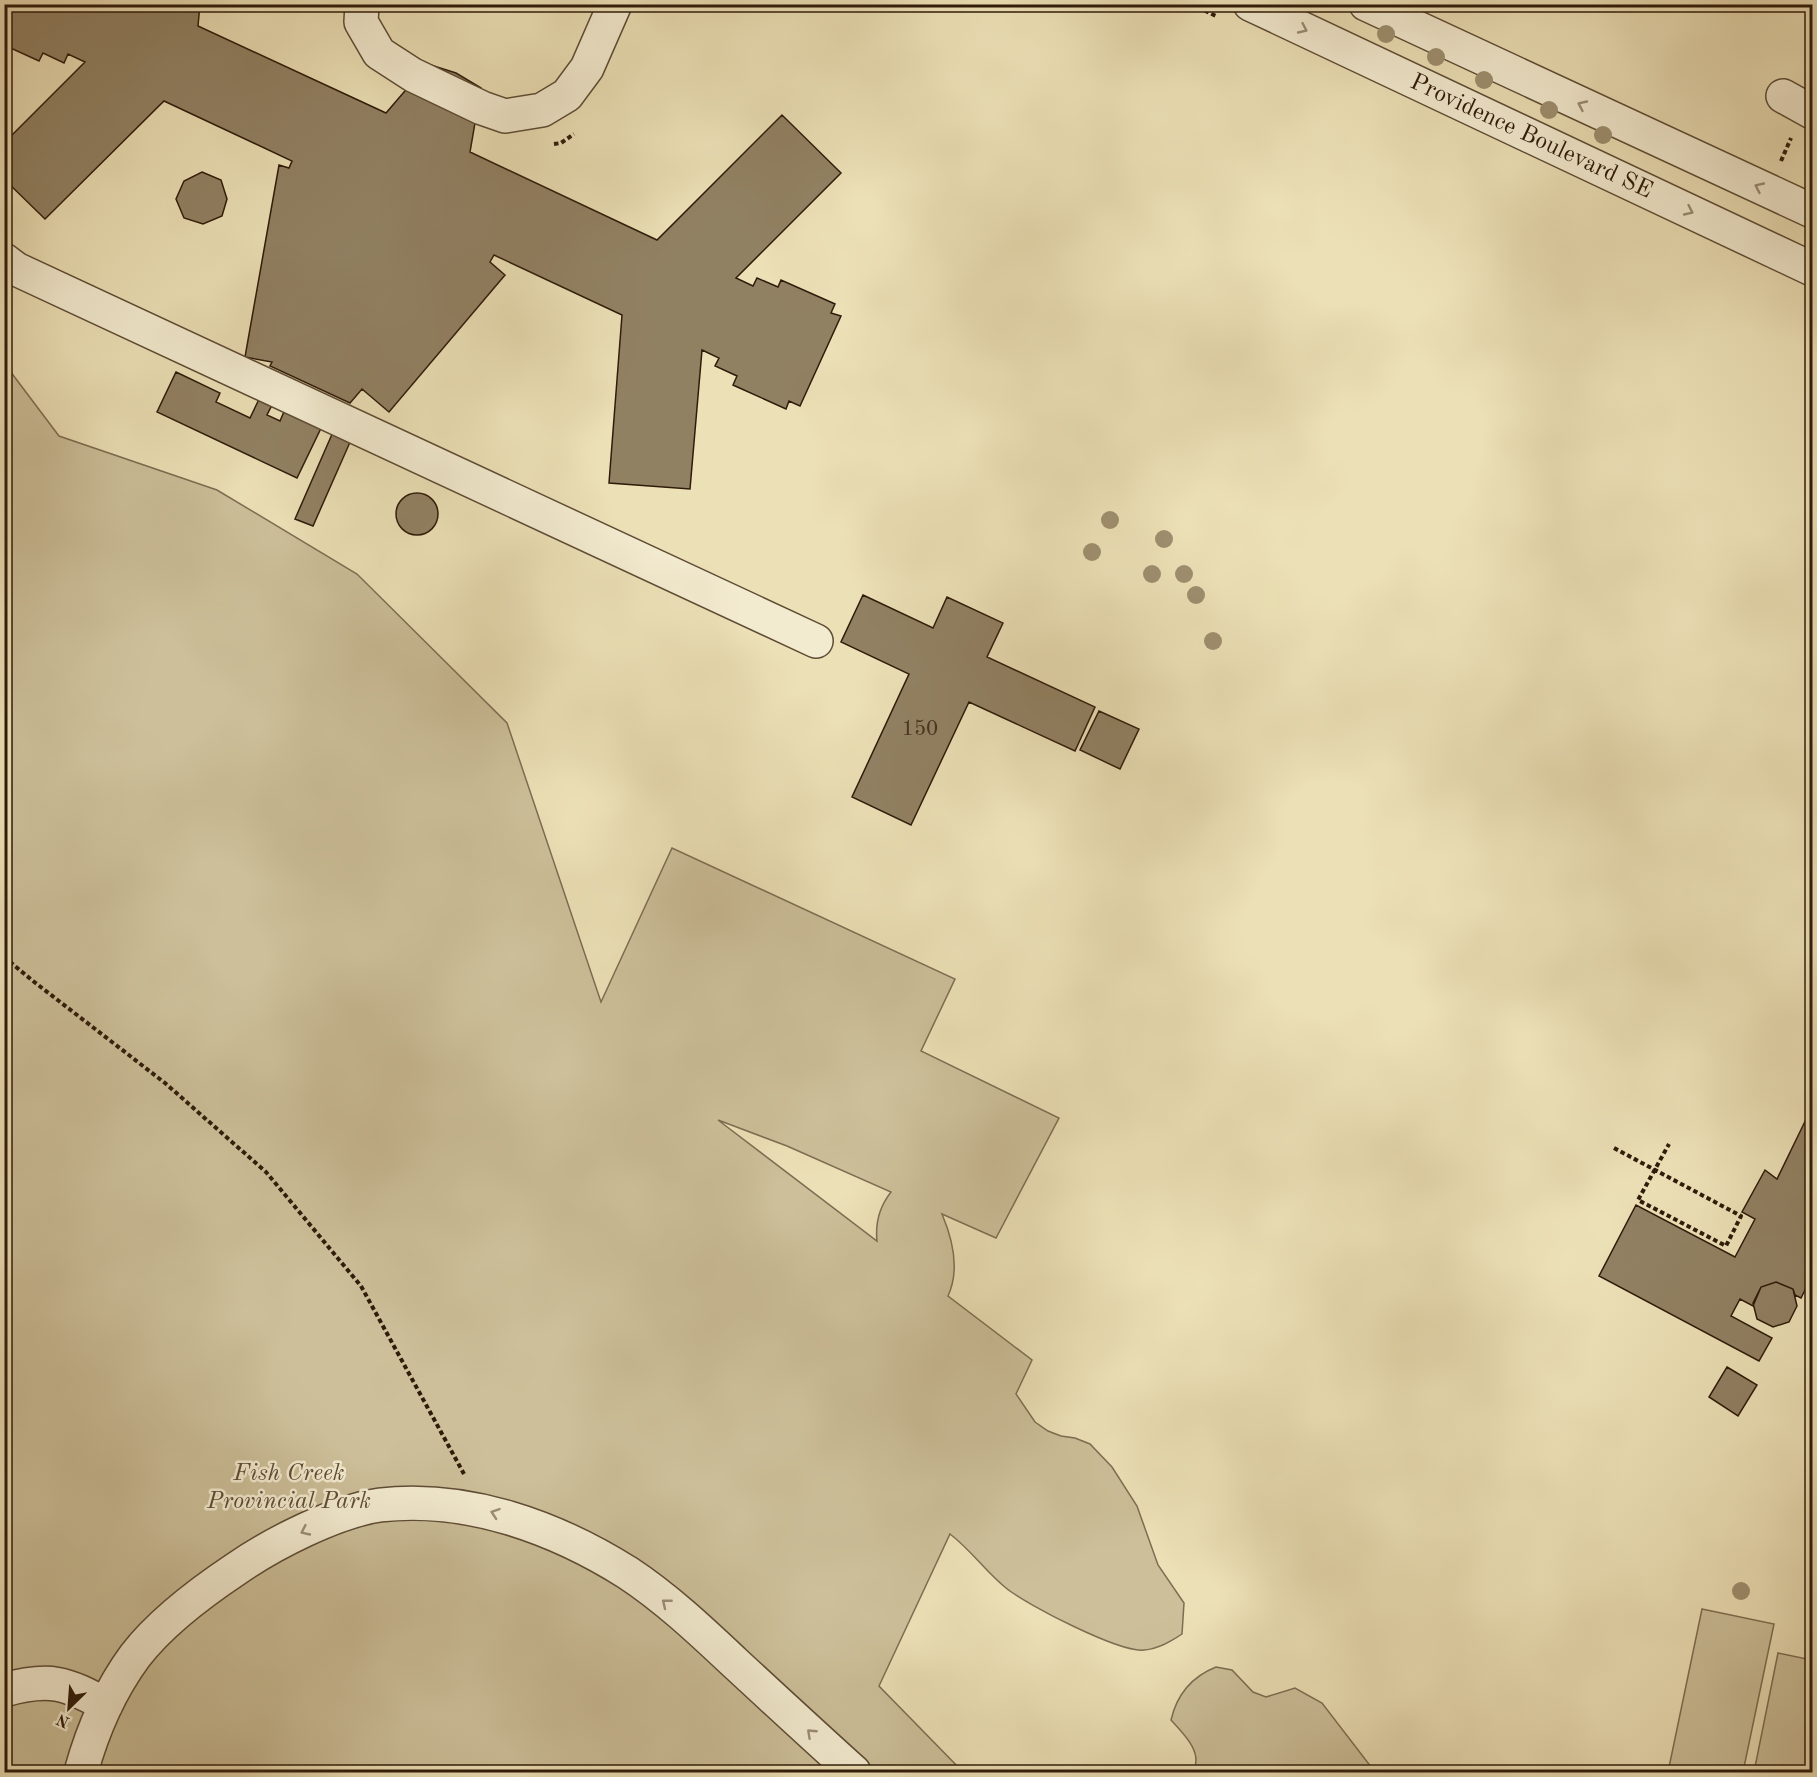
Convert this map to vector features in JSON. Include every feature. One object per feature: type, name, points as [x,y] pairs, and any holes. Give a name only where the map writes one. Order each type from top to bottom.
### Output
[{"type":"street","points":[[362,4],[361,22],[379,53],[413,75],[482,108],[505,116],[542,110],[567,95],[587,68],[615,4]]},
{"type":"street","name":"Providence Boulevard SE","points":[[1250,4],[1812,269]]},
{"type":"street","points":[[1366,4],[1812,211]]},
{"type":"street","points":[[1783,96],[1812,112]]},
{"type":"street","points":[[4,260],[16,269],[816,641]]},
{"type":"street","points":[[81,1773],[87,1750],[106,1705],[135,1656],[198,1595],[241,1565],[280,1543],[326,1522],[379,1506],[428,1504],[483,1509],[579,1545],[629,1574],[715,1644],[855,1773]]},
{"type":"street","points":[[4,1690],[31,1683],[53,1683],[74,1689],[106,1705]]},
{"type":"path","points":[[1668,4],[1678,9]]},
{"type":"path","points":[[4,957],[165,1083],[266,1172],[361,1286],[483,1509]]},
{"type":"path","points":[[1614,1148],[1656,1170],[1741,1216],[1726,1246],[1638,1200],[1656,1170],[1669,1144]]},
{"type":"green space","name":"Fish Creek Provincial Park","points":[[4,363],[59,436],[217,490],[357,574],[507,723],[601,1002],[672,848],[955,979],[921,1051],[1059,1118],[996,1238],[942,1214],[954,1255],[954,1276],[948,1296],[1032,1360],[1016,1394],[1035,1422],[1048,1431],[1090,1444],[1112,1467],[1137,1506],[1158,1565],[1184,1603],[1182,1634],[1173,1640],[1159,1647],[1144,1650],[1115,1644],[1053,1616],[1017,1596],[999,1582],[950,1534],[879,1686],[963,1772],[5,1772]],"holes":[[[718,1120],[787,1146],[891,1192],[879,1215],[877,1241]]]},
{"type":"green space","points":[[1702,1609],[1774,1624],[1743,1772],[1668,1772]]},
{"type":"green space","points":[[1778,1653],[1812,1660],[1812,1772],[1754,1772]]},
{"type":"green space","points":[[1216,1667],[1232,1670],[1253,1692],[1266,1697],[1295,1688],[1322,1703],[1375,1772],[1192,1772],[1196,1758],[1194,1751],[1186,1737],[1171,1720],[1177,1702],[1186,1688],[1199,1676]]},
{"type":"building","points":[[4,4],[200,4],[198,26],[386,113],[428,64],[456,73],[481,88],[470,152],[657,240],[782,115],[841,173],[736,278],[753,286],[757,278],[778,287],[781,280],[835,304],[831,313],[841,316],[800,406],[789,401],[786,409],[733,385],[737,376],[715,366],[719,358],[702,350],[690,489],[609,483],[622,315],[494,255],[490,262],[505,275],[389,412],[362,389],[350,403],[270,366],[272,362],[245,357],[279,165],[289,168],[292,161],[164,101],[45,219],[4,179],[4,143],[85,62],[68,54],[64,63],[43,53],[39,61],[4,45]]},
{"type":"building","points":[[202,172],[221,180],[227,199],[222,216],[203,224],[184,218],[176,199],[184,181]]},
{"type":"building","points":[[176,372],[220,393],[216,402],[250,418],[261,395],[274,401],[267,415],[280,421],[286,407],[323,424],[297,478],[157,412]]},
{"type":"building","points":[[333,432],[351,440],[313,526],[295,519]]},
{"type":"building","points":[[417,493],[432,499],[438,514],[432,529],[417,535],[402,529],[396,514],[402,499]]},
{"type":"building","points":[[863,595],[933,628],[947,597],[1003,623],[987,657],[1095,707],[1075,751],[969,702],[911,825],[852,797],[909,674],[841,642]]},
{"type":"building","points":[[1099,711],[1139,729],[1120,769],[1080,750]]},
{"type":"building","points":[[1812,1107],[1812,1276],[1801,1298],[1795,1295],[1793,1289],[1776,1282],[1761,1287],[1753,1306],[1740,1299],[1731,1316],[1772,1338],[1759,1361],[1599,1276],[1636,1205],[1735,1257],[1755,1219],[1742,1212],[1765,1170],[1777,1179]]},
{"type":"building","points":[[1776,1282],[1793,1289],[1797,1306],[1789,1322],[1773,1327],[1757,1319],[1753,1303],[1761,1287]]},
{"type":"building","points":[[1727,1367],[1757,1385],[1738,1416],[1709,1397]]}]
